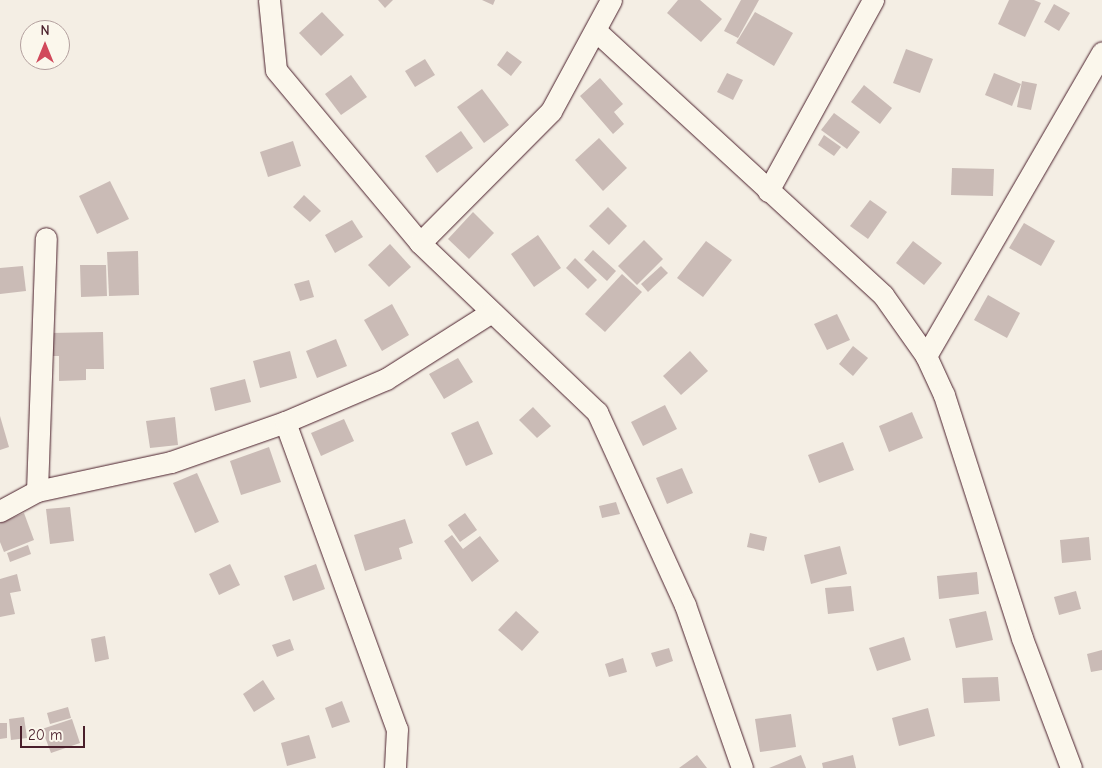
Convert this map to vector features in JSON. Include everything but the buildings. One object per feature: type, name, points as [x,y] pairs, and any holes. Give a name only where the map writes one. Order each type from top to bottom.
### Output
[{"type":"street","points":[[269,0],[276,70],[420,243],[490,313],[597,412],[685,605],[742,768]]},
{"type":"street","points":[[420,243],[551,110],[611,0]]},
{"type":"street","points":[[768,191],[872,0]]},
{"type":"street","points":[[596,30],[768,191],[883,295],[926,356],[944,395],[1022,638],[1071,768]]},
{"type":"street","points":[[926,356],[1102,52]]},
{"type":"street","points":[[37,491],[46,238]]},
{"type":"street","points":[[0,511],[37,491],[171,462],[285,422],[386,379],[490,313]]},
{"type":"street","points":[[285,422],[397,729],[395,768]]}]
